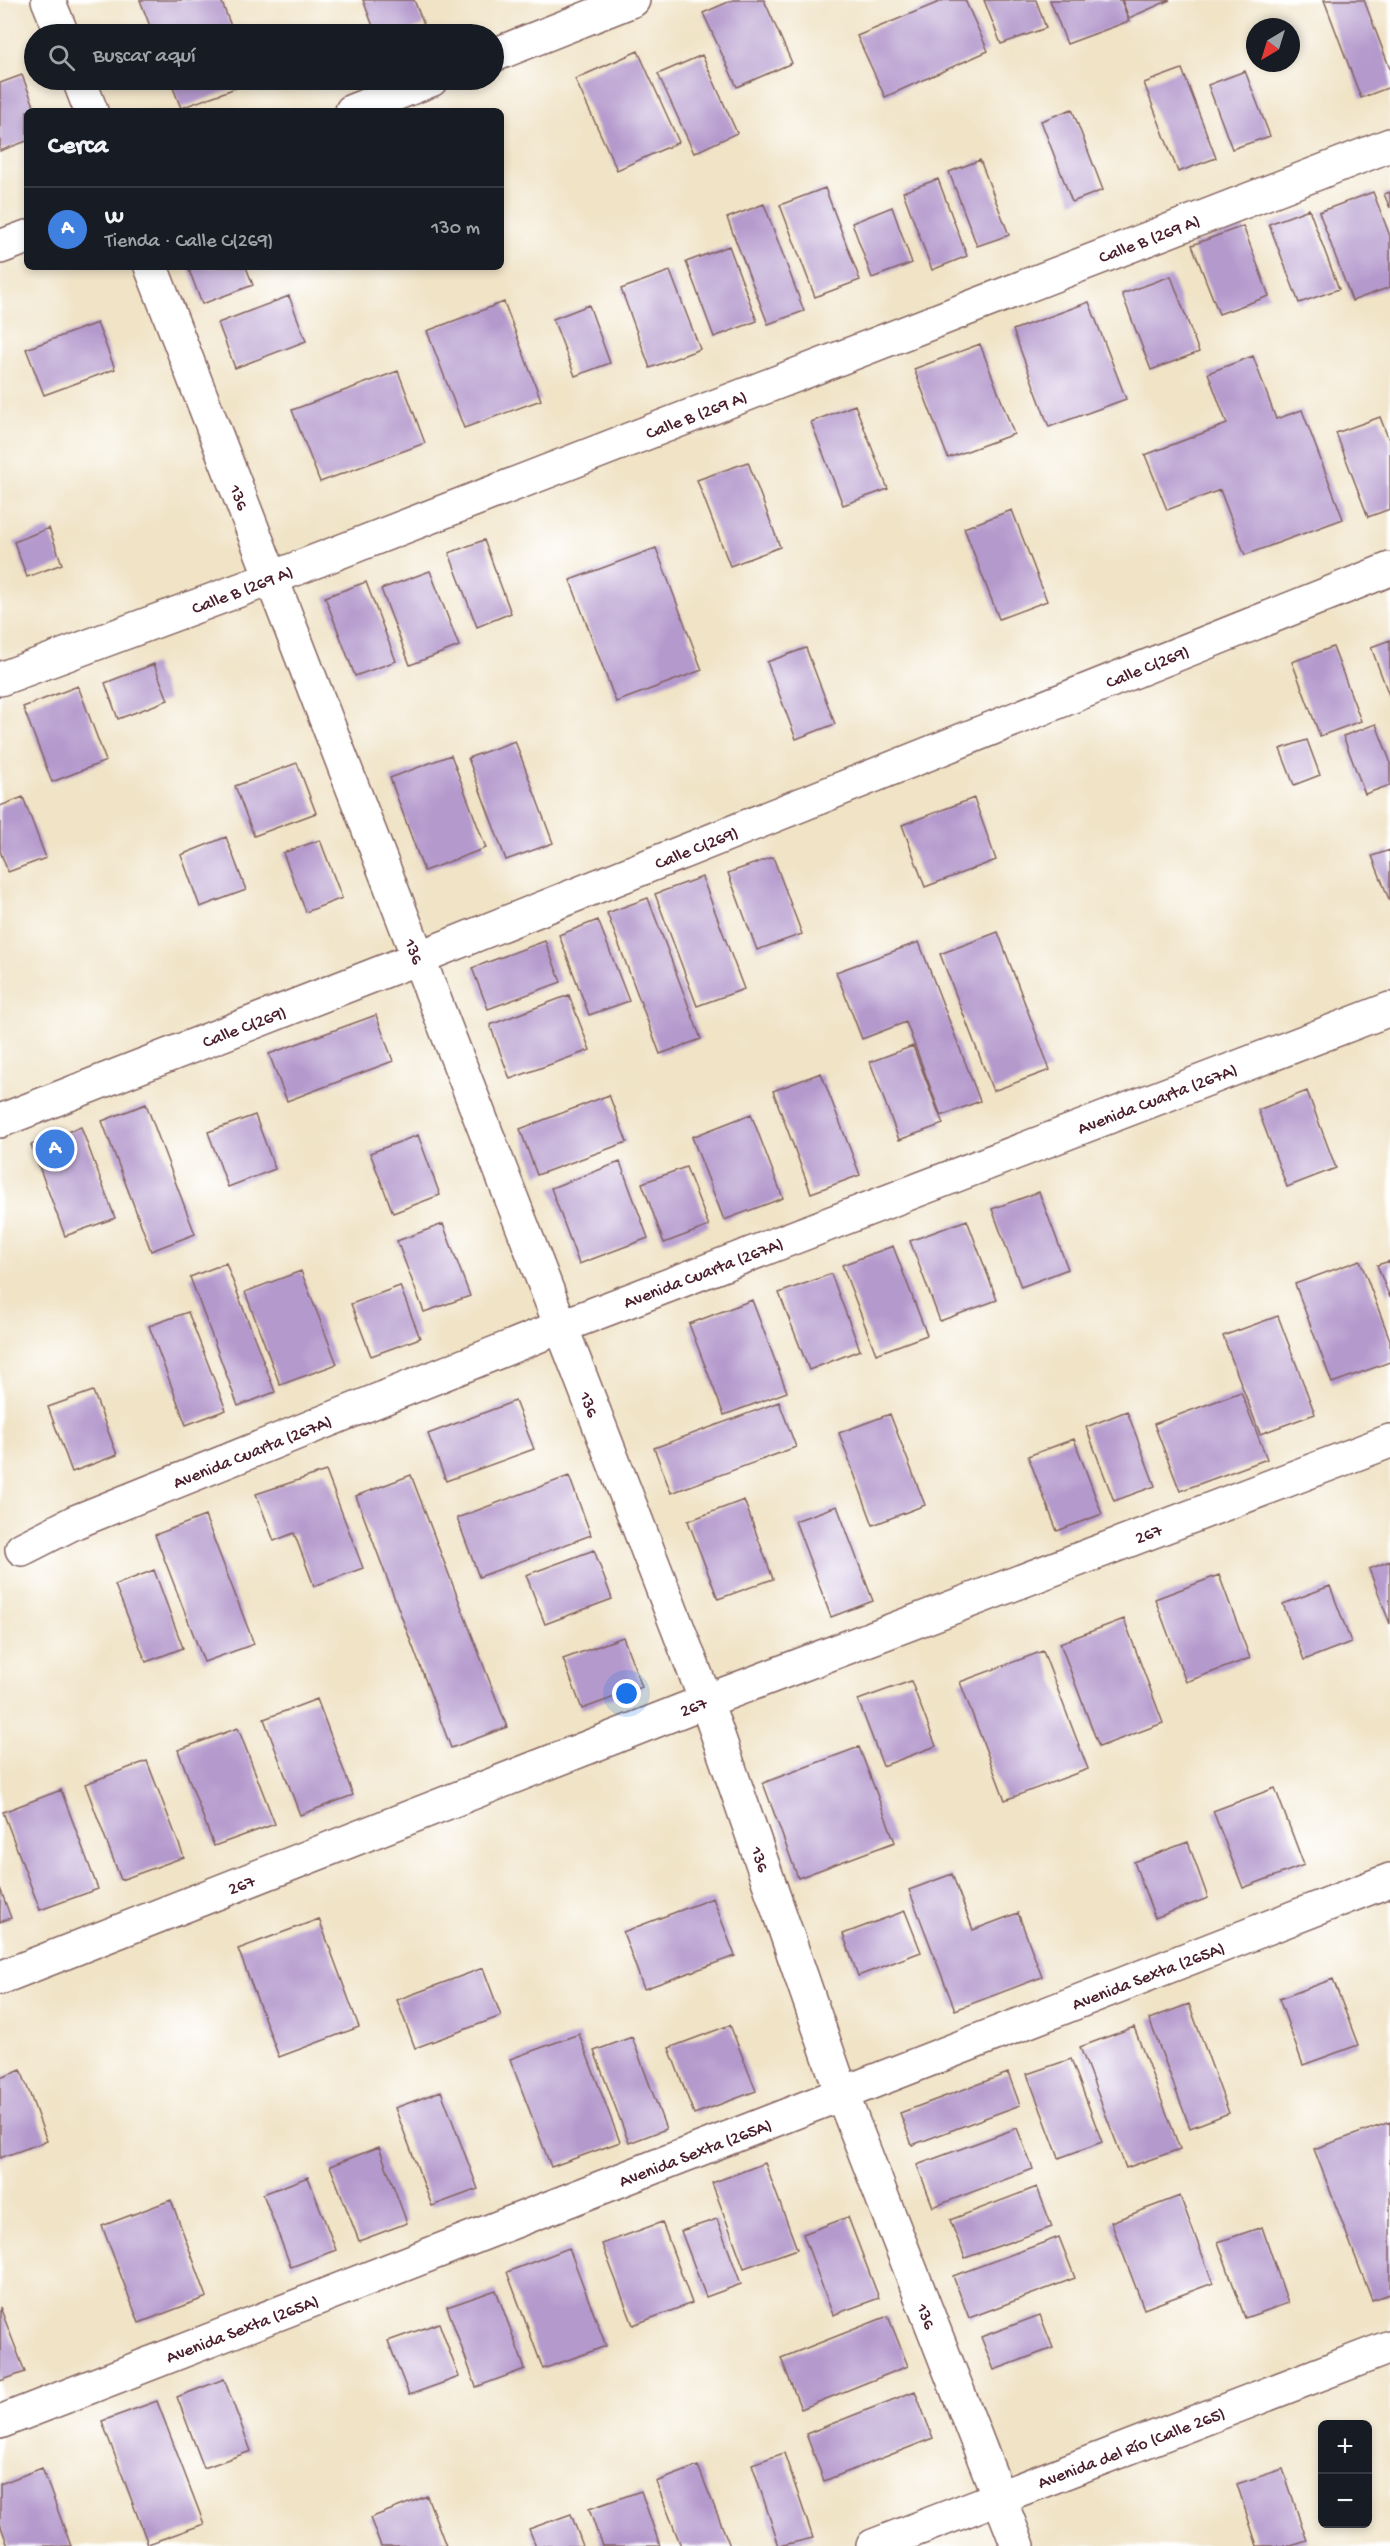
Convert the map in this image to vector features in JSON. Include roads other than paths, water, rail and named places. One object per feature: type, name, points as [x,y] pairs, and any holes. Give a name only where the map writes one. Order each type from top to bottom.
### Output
[{"type":"street","points":[[48,0],[58,24]]},
{"type":"street","points":[[504,51],[633,0]]},
{"type":"street","points":[[83,90],[90,108]]},
{"type":"street","points":[[360,108],[406,90]]},
{"type":"street","name":"Calle B (269 A)","points":[[0,679],[272,578],[1390,144]]},
{"type":"street","points":[[0,248],[24,238]]},
{"type":"street","name":"136","points":[[152,270],[706,1701],[842,2094],[1018,2546]]},
{"type":"street","name":"Calle C(269)","points":[[0,1121],[418,958],[1390,569]]},
{"type":"street","name":"Avenida Cuarta (267A)","points":[[22,1549],[75,1522],[560,1327],[1390,1009]]},
{"type":"street","name":"267","points":[[0,1978],[706,1701],[1390,1441]]},
{"type":"street","name":"Avenida Sexta (265A)","points":[[0,2422],[1390,1880]]},
{"type":"street","name":"Avenida del Río (Calle 265)","points":[[873,2546],[1390,2347]]},
{"type":"place","name":"W","points":[[55,1149]]}]
